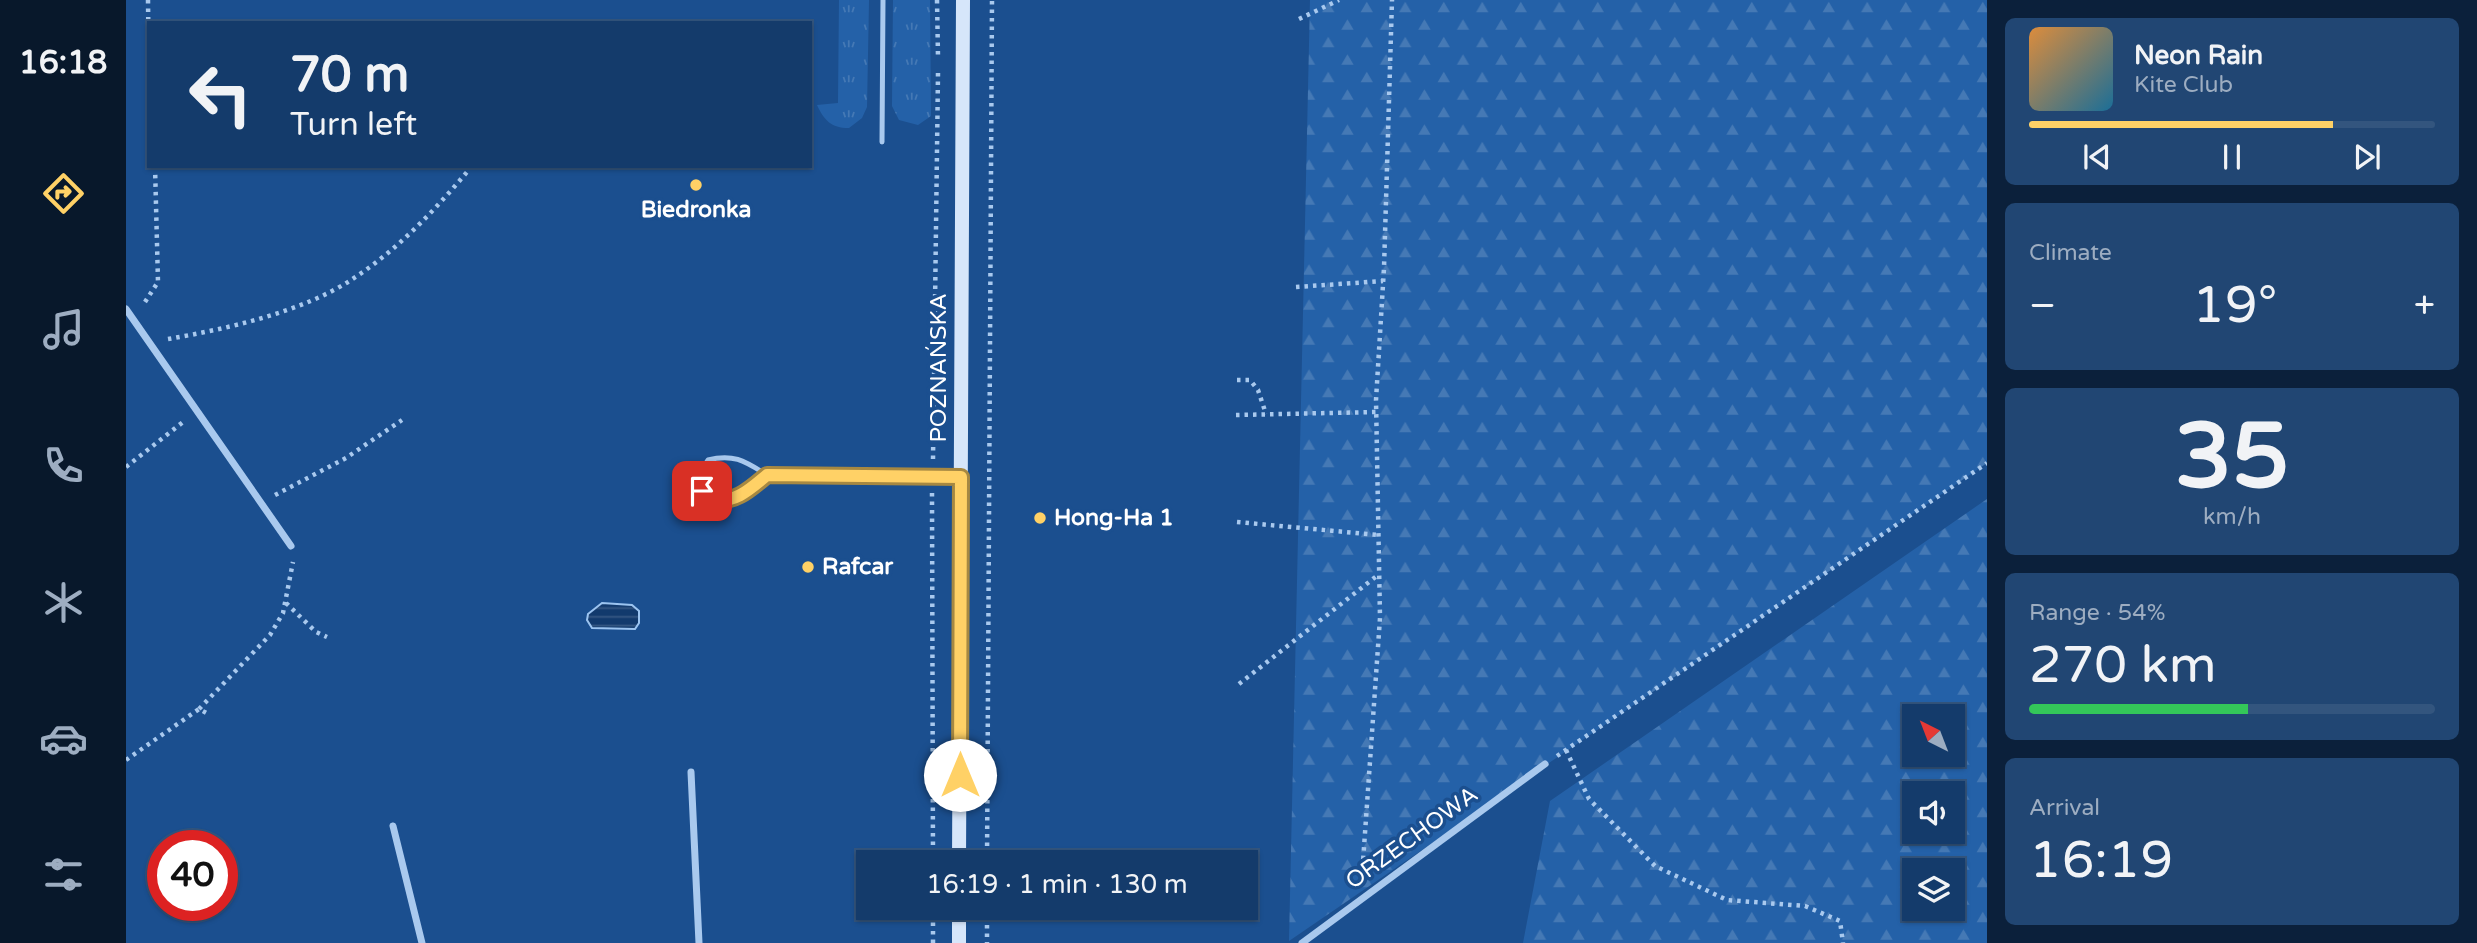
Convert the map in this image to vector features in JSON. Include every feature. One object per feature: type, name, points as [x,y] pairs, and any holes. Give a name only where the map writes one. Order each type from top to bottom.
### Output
[{"type":"street","name":"POZNAŃSKA","points":[[960,850],[963,0]]},
{"type":"street","points":[[126,309],[292,546]]},
{"type":"street","name":"ORZECHOWA","points":[[1302,943],[1545,764]]},
{"type":"street","points":[[691,772],[699,943]]},
{"type":"street","points":[[393,826],[422,943]]},
{"type":"street","points":[[959,920],[959,943]]},
{"type":"lane","points":[[882,142],[883,0]]},
{"type":"lane","points":[[767,475],[742,496],[728,501],[712,501],[702,491],[699,474],[708,460],[725,456],[748,463],[767,475],[961,477]]},
{"type":"path","points":[[148,0],[148,21]]},
{"type":"path","points":[[933,850],[932,477],[937,0]]},
{"type":"path","points":[[987,850],[992,0]]},
{"type":"path","points":[[1299,19],[1339,0]]},
{"type":"path","points":[[1359,901],[1370,787],[1380,618],[1376,412],[1392,0]]},
{"type":"path","points":[[145,302],[158,282],[155,168]]},
{"type":"path","points":[[150,342],[230,326],[333,290],[352,279],[412,231],[455,189],[471,168]]},
{"type":"path","points":[[1296,287],[1383,281]]},
{"type":"path","points":[[1237,380],[1250,380],[1258,390],[1266,414]]},
{"type":"path","points":[[126,467],[198,411]]},
{"type":"path","points":[[1236,415],[1376,412]]},
{"type":"path","points":[[262,504],[346,457],[402,420]]},
{"type":"path","points":[[1545,764],[1987,463]]},
{"type":"path","points":[[1237,522],[1378,535]]},
{"type":"path","points":[[126,760],[199,709],[270,635],[285,602],[294,567],[292,546]]},
{"type":"path","points":[[1239,684],[1379,575]]},
{"type":"path","points":[[285,602],[316,632],[327,637]]},
{"type":"path","points":[[199,709],[210,715]]},
{"type":"path","points":[[1566,750],[1589,799],[1655,866],[1727,900],[1805,906],[1840,921],[1843,943]]},
{"type":"path","points":[[933,920],[933,943]]},
{"type":"path","points":[[987,920],[987,943]]},
{"type":"green space","points":[[839,0],[869,0],[867,107],[862,118],[849,128],[837,127],[829,122],[817,105],[838,103]]},
{"type":"green space","points":[[893,0],[930,0],[931,116],[918,125],[899,120],[892,106]]},
{"type":"green space","points":[[1310,0],[1987,0],[1987,463],[1289,941]]},
{"type":"green space","points":[[1987,499],[1987,943],[1523,943],[1550,801]]},
{"type":"shaded area","points":[[602,603],[632,605],[639,611],[639,623],[635,629],[592,628],[587,620],[588,614]]},
{"type":"place","name":"Biedronka","points":[[696,185]]},
{"type":"place","name":"Hong-Ha 1","points":[[1040,518]]},
{"type":"place","name":"Rafcar","points":[[808,567]]},
{"type":"route","points":[[702,491],[712,501],[728,501],[742,496],[767,475],[961,477],[960,775]]}]
